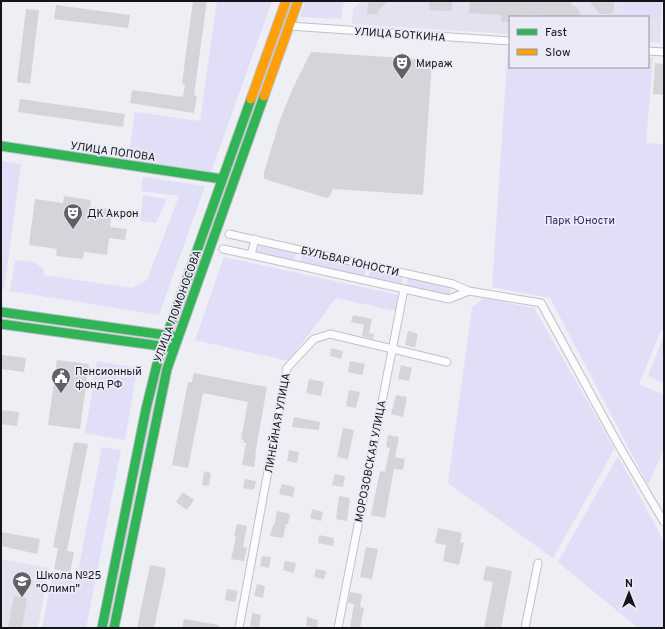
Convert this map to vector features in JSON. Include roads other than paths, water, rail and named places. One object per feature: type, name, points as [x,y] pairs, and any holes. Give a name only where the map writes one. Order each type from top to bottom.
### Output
[{"type":"main road","name":"УЛИЦА ЛОМОНОСОВА","points":[[102,628],[154,373],[166,335],[286,1]]},
{"type":"main road","name":"УЛИЦА ЛОМОНОСОВА","points":[[114,628],[167,369],[298,1]]},
{"type":"main road","name":"УЛИЦА ПОПОВА","points":[[1,146],[222,179]]},
{"type":"main road","points":[[1,312],[178,336]]},
{"type":"main road","points":[[1,324],[174,348]]},
{"type":"main road","points":[[131,484],[142,486]]},
{"type":"street","name":"УЛИЦА БОТКИНА","points":[[289,26],[509,41]]},
{"type":"street","points":[[649,51],[664,52]]},
{"type":"street","name":"БУЛЬВАР ЮНОСТИ","points":[[229,234],[453,284],[469,291],[541,303],[618,444],[664,522]]},
{"type":"street","points":[[251,255],[255,239]]},
{"type":"street","points":[[223,249],[449,299],[469,291]]},
{"type":"street","name":"МОРОЗОВСКАЯ УЛИЦА","points":[[338,628],[403,294]]},
{"type":"street","name":"ЛИНЕЙНАЯ УЛИЦА","points":[[239,628],[287,368],[314,338],[330,334],[447,362]]},
{"type":"street","points":[[525,628],[538,563]]},
{"type":"place","name":"Мираж","points":[[402,80]]},
{"type":"place","name":"ДК Акрон","points":[[73,230]]},
{"type":"place","name":"Пенсионный фонд РФ","points":[[61,394]]},
{"type":"place","name":"Школа №25 \"Олимп\"","points":[[22,598]]},
{"type":"park label","name":"Парк Юности","points":[[580,220]]}]
